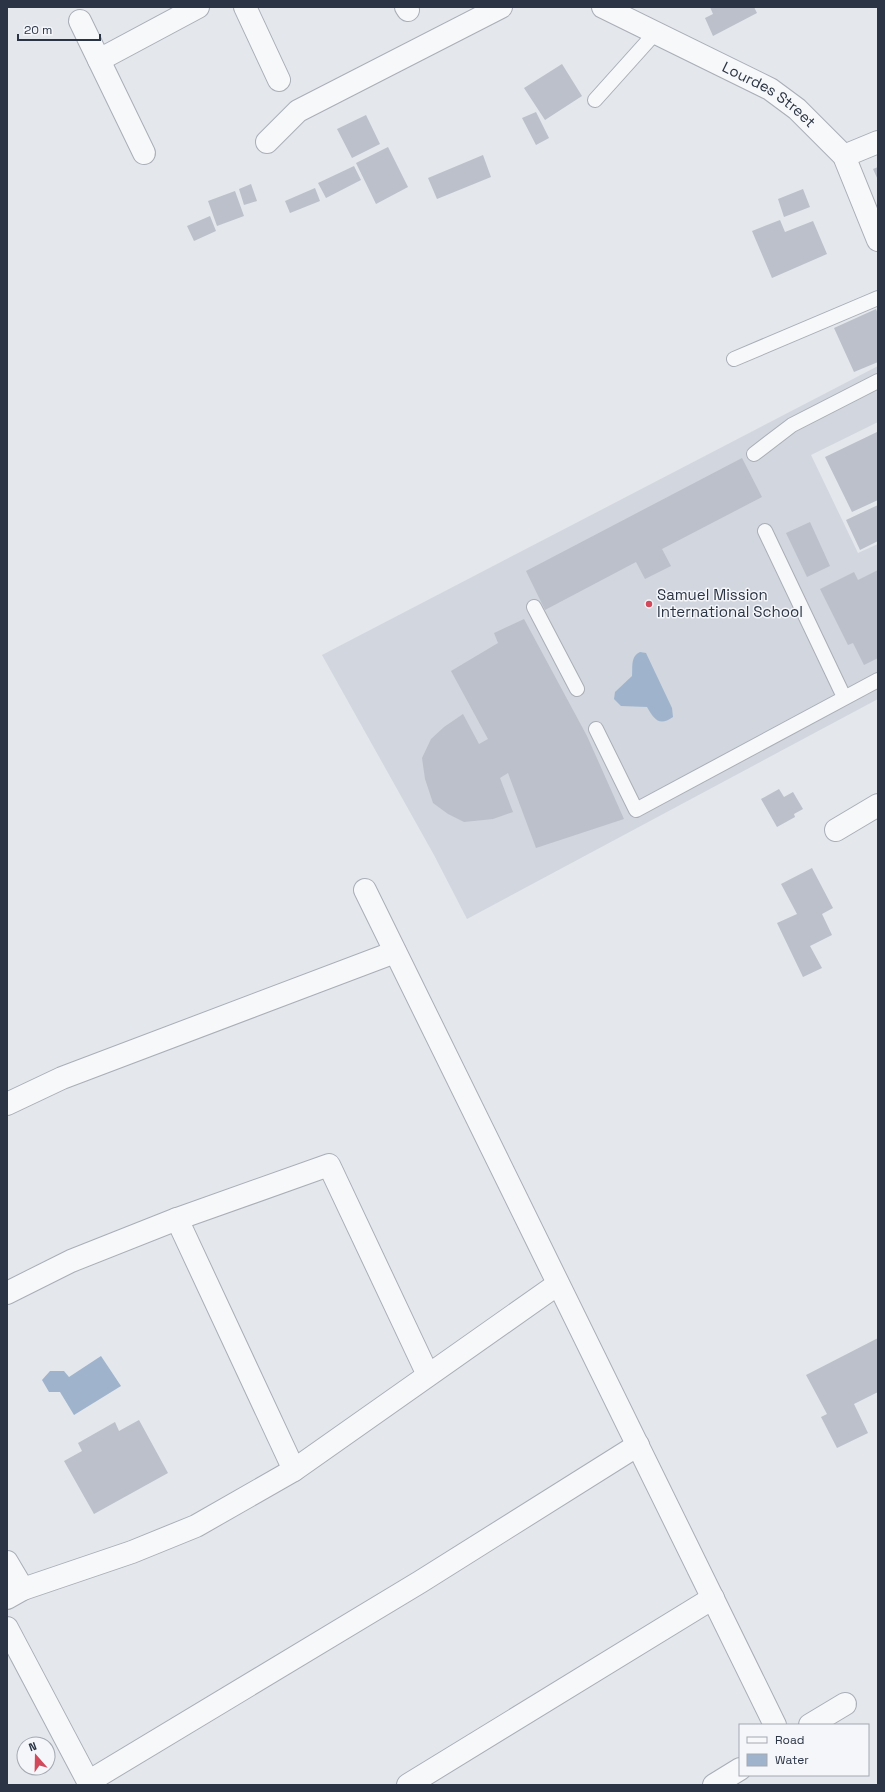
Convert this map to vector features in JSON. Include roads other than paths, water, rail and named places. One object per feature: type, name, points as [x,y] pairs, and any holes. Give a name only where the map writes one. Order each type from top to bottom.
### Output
[{"type":"street","points":[[99,60],[198,7]]},
{"type":"street","points":[[245,7],[279,80]]},
{"type":"street","points":[[267,142],[298,111],[501,7]]},
{"type":"street","name":"Lourdes Street","points":[[603,7],[770,89],[797,109],[844,156],[878,240]]},
{"type":"street","points":[[80,21],[144,153]]},
{"type":"street","points":[[844,156],[878,142]]},
{"type":"street","points":[[836,830],[878,805]]},
{"type":"street","points":[[365,890],[775,1724]]},
{"type":"street","points":[[7,1104],[62,1078],[395,952]]},
{"type":"street","points":[[7,1293],[71,1261],[176,1219],[329,1165],[428,1375]]},
{"type":"street","points":[[176,1219],[294,1470]]},
{"type":"street","points":[[7,1562],[15,1594],[132,1552],[196,1526],[294,1470],[558,1284]]},
{"type":"street","points":[[7,1628],[89,1784],[420,1582],[638,1445]]},
{"type":"street","points":[[408,1785],[713,1598]]},
{"type":"street","points":[[812,1724],[845,1704]]},
{"type":"street","points":[[714,1785],[739,1770]]},
{"type":"lane","points":[[595,100],[656,32]]},
{"type":"lane","points":[[734,359],[878,298]]},
{"type":"lane","points":[[754,454],[792,425],[878,382]]},
{"type":"lane","points":[[765,531],[844,697]]},
{"type":"lane","points":[[534,607],[577,689]]},
{"type":"lane","points":[[596,729],[636,810],[878,680]]},
{"type":"water","points":[[640,652],[646,653],[672,708],[673,717],[668,720],[657,720],[647,707],[621,706],[614,699],[615,692],[632,676],[633,659]]},
{"type":"water","points":[[101,1356],[121,1386],[74,1415],[60,1392],[49,1392],[42,1380],[50,1371],[64,1371],[69,1377]]},
{"type":"place","name":"Samuel Mission International School","points":[[649,604]]}]
